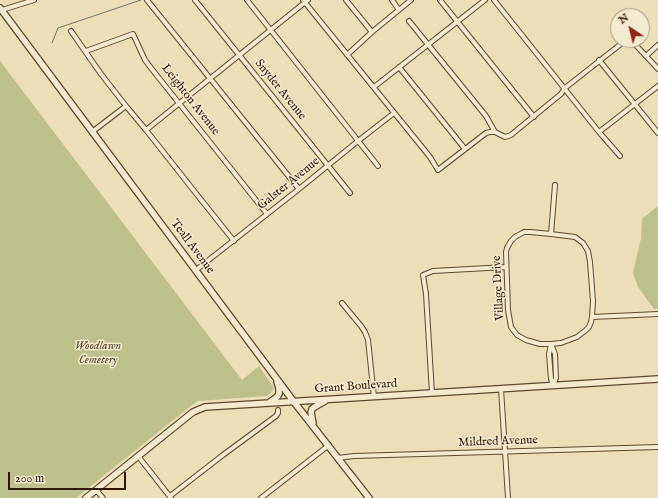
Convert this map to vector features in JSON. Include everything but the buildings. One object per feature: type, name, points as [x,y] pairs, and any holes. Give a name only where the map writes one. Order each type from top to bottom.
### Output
[{"type":"street","points":[[1,9],[34,0]]},
{"type":"street","points":[[147,0],[299,189]]},
{"type":"street","name":"Snyder Avenue","points":[[195,0],[350,192]]},
{"type":"street","points":[[247,0],[378,166]]},
{"type":"street","points":[[346,0],[372,32]]},
{"type":"street","points":[[392,0],[400,10]]},
{"type":"street","points":[[347,54],[411,0]]},
{"type":"street","points":[[440,0],[534,117]]},
{"type":"street","points":[[374,87],[485,0]]},
{"type":"street","points":[[494,0],[620,156]]},
{"type":"street","points":[[146,130],[180,104],[305,1],[430,157],[438,170],[486,133],[495,132],[505,137],[510,135],[534,117],[565,88],[615,48]]},
{"type":"street","name":"Teall Avenue","points":[[1,9],[294,402],[369,498]]},
{"type":"street","points":[[409,21],[486,116],[495,132]]},
{"type":"street","points":[[71,31],[126,106],[234,241]]},
{"type":"street","name":"Leighton Avenue","points":[[86,51],[133,34],[146,60],[267,214]]},
{"type":"street","points":[[646,56],[658,45]]},
{"type":"street","points":[[638,48],[658,70]]},
{"type":"street","points":[[599,60],[658,133]]},
{"type":"street","points":[[399,67],[465,149]]},
{"type":"street","points":[[600,132],[658,86]]},
{"type":"street","points":[[92,132],[126,106]]},
{"type":"street","name":"Galster Avenue","points":[[196,270],[394,113]]},
{"type":"street","points":[[551,234],[555,185]]},
{"type":"street","name":"Village Drive","points":[[524,232],[551,234],[575,238],[583,243],[588,251],[590,262],[592,316],[589,327],[582,334],[567,341],[551,344],[540,344],[526,340],[517,335],[511,327],[508,310],[506,252],[511,241],[524,232]]},
{"type":"street","points":[[432,393],[426,294],[423,275],[433,271],[506,266]]},
{"type":"street","points":[[342,303],[361,326],[368,340],[374,397]]},
{"type":"street","points":[[592,316],[658,314]]},
{"type":"street","points":[[551,344],[555,354],[556,378],[553,386]]},
{"type":"street","points":[[268,403],[279,394],[279,388],[274,374]]},
{"type":"street","name":"Grant Boulevard","points":[[86,498],[193,412],[200,409],[268,403],[658,379]]},
{"type":"street","points":[[501,389],[508,498]]},
{"type":"street","points":[[313,425],[311,417],[312,409],[327,400]]},
{"type":"street","points":[[138,456],[170,497],[276,416],[278,410]]},
{"type":"street","points":[[261,498],[328,445]]},
{"type":"street","name":"Mildred Avenue","points":[[338,458],[354,456],[658,447]]},
{"type":"street","points":[[96,490],[102,498]]},
{"type":"green space","name":"Woodlawn Cemetery","points":[[0,61],[242,380],[259,366],[274,388],[270,394],[266,396],[198,401],[76,498],[0,498]]},
{"type":"green space","points":[[658,206],[658,309],[654,309],[638,287],[633,273],[641,238],[643,218]]},
{"type":"waterway","points":[[52,43],[58,28],[141,0]]}]
